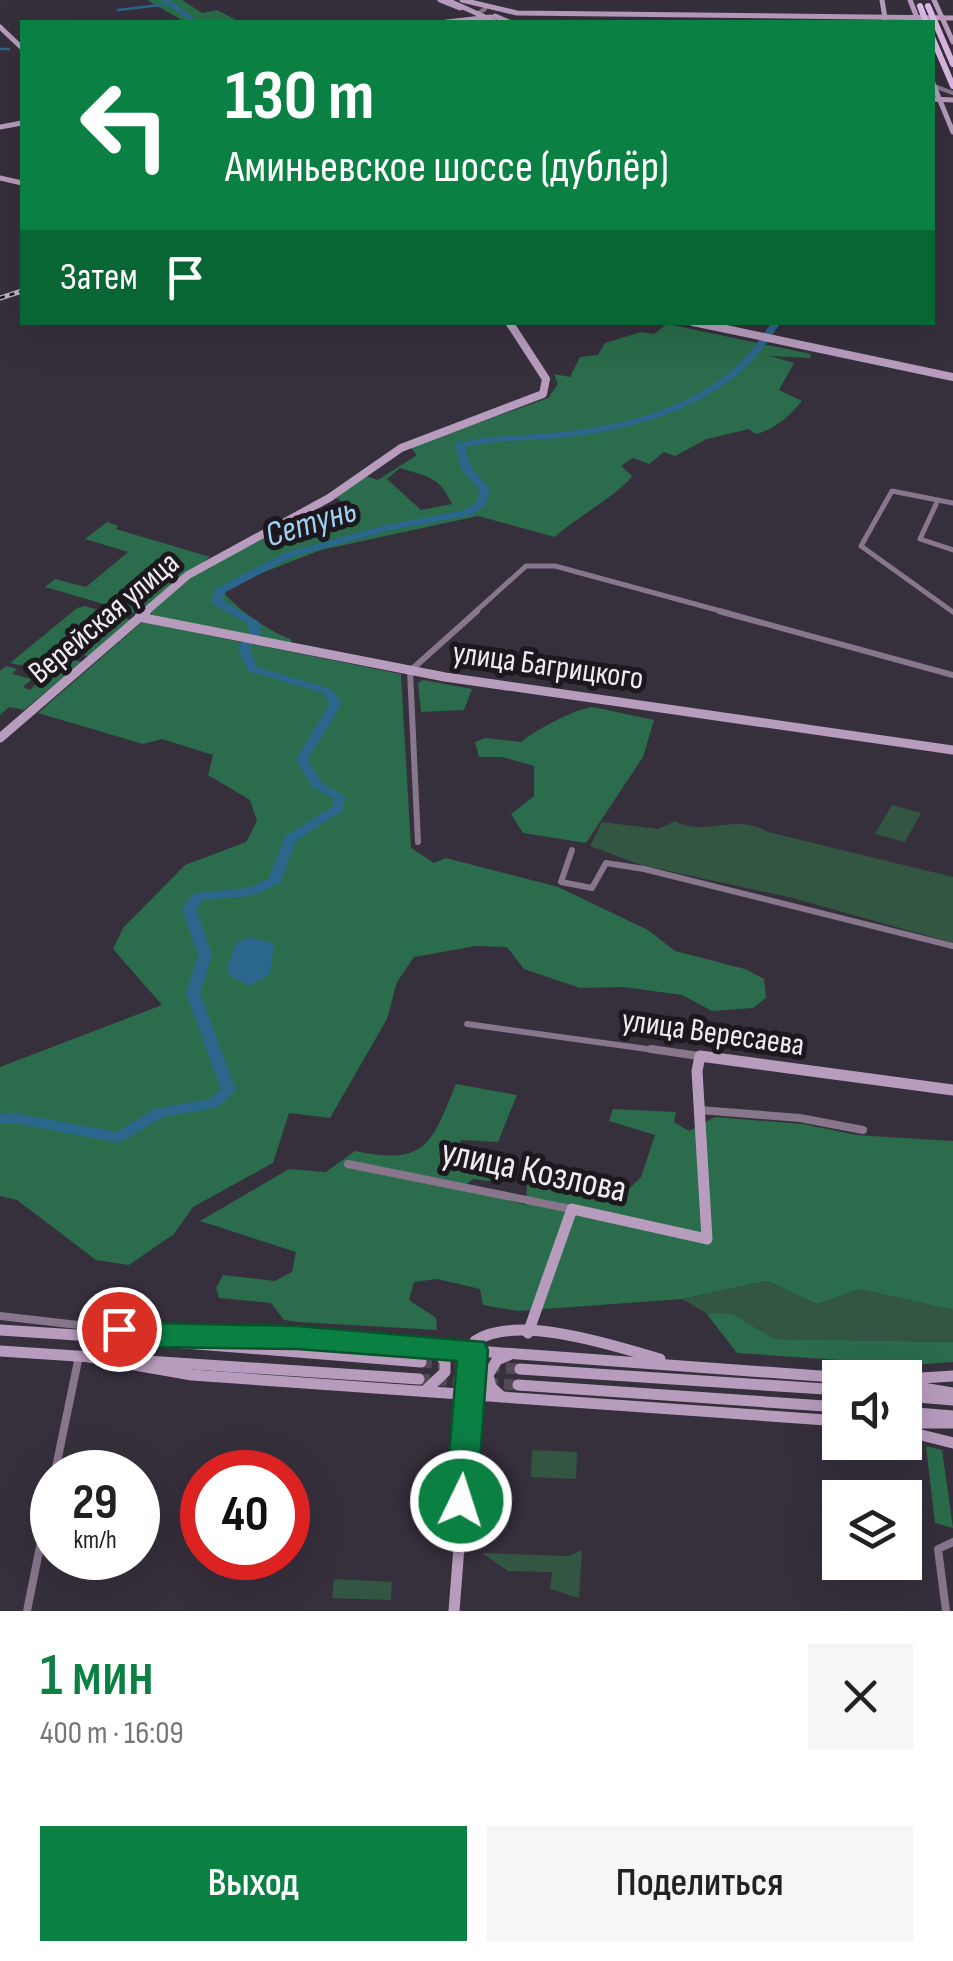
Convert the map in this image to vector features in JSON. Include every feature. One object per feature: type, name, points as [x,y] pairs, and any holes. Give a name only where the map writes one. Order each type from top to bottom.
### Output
[{"type":"main road","points":[[447,0],[471,12],[461,20]]},
{"type":"main road","points":[[447,0],[497,20]]},
{"type":"main road","points":[[462,0],[487,9],[548,14],[909,20]]},
{"type":"main road","points":[[882,0],[890,20]]},
{"type":"main road","points":[[923,2],[942,18],[953,42]]},
{"type":"main road","points":[[481,20],[548,14]]},
{"type":"main road","points":[[928,20],[953,18]]},
{"type":"main road","points":[[0,27],[20,46]]},
{"type":"main road","points":[[935,27],[953,64]]},
{"type":"main road","points":[[935,45],[953,96],[936,100],[953,132]]},
{"type":"main road","points":[[0,174],[13,176]]},
{"type":"main road","name":"Верейская улица","points":[[0,738],[188,575],[330,498],[396,451],[543,394],[546,379],[511,325]]},
{"type":"main road","points":[[709,325],[782,339]]},
{"type":"main road","points":[[723,325],[761,335]]},
{"type":"main road","name":"улица Багрицкого","points":[[139,618],[410,671],[953,750]]},
{"type":"main road","name":"улица Вересаева","points":[[700,1056],[953,1090]]},
{"type":"main road","points":[[572,1209],[528,1332],[606,1340],[634,1353],[692,1366]]},
{"type":"main road","name":"улица Козлова","points":[[572,1209],[707,1239]]},
{"type":"main road","points":[[0,1330],[421,1362]]},
{"type":"main road","points":[[88,1336],[198,1333],[822,1376]]},
{"type":"main road","points":[[454,1611],[473,1350]]},
{"type":"main road","points":[[0,1351],[84,1356],[192,1375],[419,1386],[468,1396],[822,1420]]},
{"type":"main road","points":[[512,1399],[494,1390],[488,1374],[497,1360],[517,1354]]},
{"type":"main road","points":[[520,1369],[822,1389]]},
{"type":"main road","points":[[518,1386],[822,1406]]},
{"type":"main road","points":[[922,1387],[953,1396]]},
{"type":"main road","points":[[922,1396],[953,1396]]},
{"type":"main road","points":[[922,1415],[953,1420]]},
{"type":"main road","points":[[922,1422],[953,1420]]},
{"type":"main road","points":[[922,1435],[953,1442]]},
{"type":"street","points":[[471,12],[484,13],[487,9]]},
{"type":"street","points":[[13,176],[20,179]]},
{"type":"street","points":[[782,339],[953,375]]},
{"type":"street","points":[[953,503],[892,492],[861,546],[953,612]]},
{"type":"street","points":[[938,500],[920,539],[953,550]]},
{"type":"street","points":[[418,842],[410,671],[508,578],[531,565],[565,569],[953,675]]},
{"type":"street","points":[[572,850],[561,882],[592,888],[606,863],[638,868],[953,946]]},
{"type":"street","name":"улица Вересаева","points":[[466,1024],[700,1056]]},
{"type":"street","points":[[700,1056],[699,1110],[707,1239]]},
{"type":"street","points":[[699,1110],[800,1118],[862,1130]]},
{"type":"street","name":"улица Козлова","points":[[348,1164],[572,1209]]},
{"type":"street","points":[[0,1316],[87,1323],[151,1335]]},
{"type":"street","points":[[473,1350],[475,1341],[487,1332],[528,1332]]},
{"type":"street","points":[[419,1386],[437,1385],[446,1370],[441,1354],[427,1347]]},
{"type":"street","points":[[60,1450],[84,1356]]},
{"type":"street","points":[[922,1380],[953,1376]]},
{"type":"street","points":[[946,1611],[938,1549],[953,1542]]},
{"type":"street","points":[[28,1611],[34,1580]]},
{"type":"green space","points":[[147,0],[182,0],[202,13],[217,10],[236,20],[182,20]]},
{"type":"green space","points":[[672,325],[811,354],[810,358],[770,356],[794,363],[779,390],[802,401],[781,422],[762,432],[755,434],[749,429],[707,439],[675,456],[664,452],[649,464],[633,458],[621,466],[632,476],[627,482],[555,537],[478,516],[321,550],[228,586],[225,594],[238,606],[266,627],[291,639],[291,643],[152,616],[151,610],[192,576],[316,508],[333,513],[349,505],[336,498],[366,476],[378,480],[417,455],[411,448],[416,445],[548,398],[558,384],[554,374],[570,377],[580,357],[598,355],[605,343],[641,332],[654,334]],"holes":[[[400,468],[437,483],[452,504],[421,510],[387,479]]]},
{"type":"green space","points":[[107,522],[118,526],[116,529],[210,557],[138,614],[45,587],[55,579],[86,587],[128,552],[85,539]]},
{"type":"green space","points":[[85,606],[131,620],[89,657],[84,655],[96,643],[70,636],[52,653],[82,662],[24,710],[9,707],[0,715],[0,671],[6,666],[17,669],[12,674],[32,679],[23,687],[30,690],[50,671],[10,663],[77,608]]},
{"type":"green space","points":[[142,622],[401,674],[411,848],[434,863],[446,858],[558,887],[648,930],[675,951],[745,969],[764,979],[766,998],[753,1008],[712,1011],[682,995],[623,987],[580,988],[524,969],[507,947],[476,946],[414,957],[397,982],[387,1019],[330,1118],[289,1113],[273,1163],[193,1207],[174,1234],[129,1265],[96,1260],[17,1200],[0,1196],[0,1067],[162,1005],[113,949],[123,928],[185,865],[246,842],[257,821],[250,800],[208,775],[213,755],[162,739],[143,744],[38,713]]},
{"type":"green space","points":[[423,680],[472,689],[464,710],[421,712],[418,683]]},
{"type":"green space","points":[[593,707],[654,720],[643,757],[586,843],[523,833],[511,814],[534,796],[534,766],[502,757],[479,757],[475,742],[485,738],[521,742],[555,721]]},
{"type":"green space","points":[[892,805],[921,813],[905,842],[875,834]]},
{"type":"green space","points":[[675,821],[699,827],[755,826],[953,877],[953,943],[793,898],[641,865],[590,846],[602,822],[658,829]]},
{"type":"green space","points":[[456,1084],[517,1095],[498,1142],[461,1140],[452,1164],[488,1166],[496,1182],[473,1179],[462,1188],[526,1205],[528,1167],[574,1176],[584,1192],[622,1196],[641,1177],[655,1135],[609,1121],[613,1109],[676,1112],[674,1122],[689,1131],[715,1117],[803,1124],[856,1135],[953,1141],[953,1310],[860,1289],[817,1304],[768,1281],[682,1299],[518,1311],[483,1305],[480,1289],[437,1279],[414,1282],[409,1300],[436,1318],[437,1330],[284,1320],[271,1303],[219,1298],[216,1288],[223,1275],[275,1281],[292,1272],[296,1252],[200,1221],[289,1169],[326,1172],[355,1151],[379,1155],[412,1152],[432,1136]]},
{"type":"green space","points":[[769,1281],[817,1304],[860,1289],[953,1310],[953,1342],[774,1339],[732,1315],[706,1313],[682,1299]]},
{"type":"green space","points":[[706,1313],[732,1314],[774,1339],[953,1342],[953,1362],[922,1364],[922,1360],[839,1360],[737,1353]]},
{"type":"green space","points":[[926,1446],[942,1450],[953,1528],[935,1523]]},
{"type":"green space","points":[[532,1450],[577,1452],[576,1479],[531,1477]]},
{"type":"green space","points":[[582,1550],[579,1598],[550,1589],[552,1572],[508,1571],[482,1553],[569,1556]]},
{"type":"green space","points":[[334,1579],[392,1582],[391,1600],[332,1598]]},
{"type":"water","points":[[248,937],[274,943],[270,974],[250,986],[230,976],[227,968],[236,943]]},
{"type":"waterway","name":"Сетунь","points":[[165,0],[193,20]]},
{"type":"waterway","points":[[118,10],[169,4]]},
{"type":"waterway","points":[[0,49],[9,49]]},
{"type":"waterway","name":"Сетунь","points":[[0,1119],[15,1118],[119,1138],[159,1113],[213,1103],[229,1090],[193,993],[205,955],[189,908],[199,896],[251,892],[275,880],[290,839],[339,807],[339,796],[316,784],[302,759],[336,703],[327,691],[252,669],[244,648],[255,633],[253,622],[217,602],[219,591],[288,555],[390,527],[468,513],[481,504],[485,490],[466,468],[460,445],[487,439],[553,436],[659,414],[712,389],[736,372],[775,325]]},
{"type":"tunnel","points":[[421,1362],[520,1369]]},
{"type":"tunnel","points":[[419,1379],[518,1385]]},
{"type":"railway","points":[[0,298],[20,292]]},
{"type":"route","points":[[119,1329],[151,1335],[198,1333],[473,1350],[461,1501]]}]
